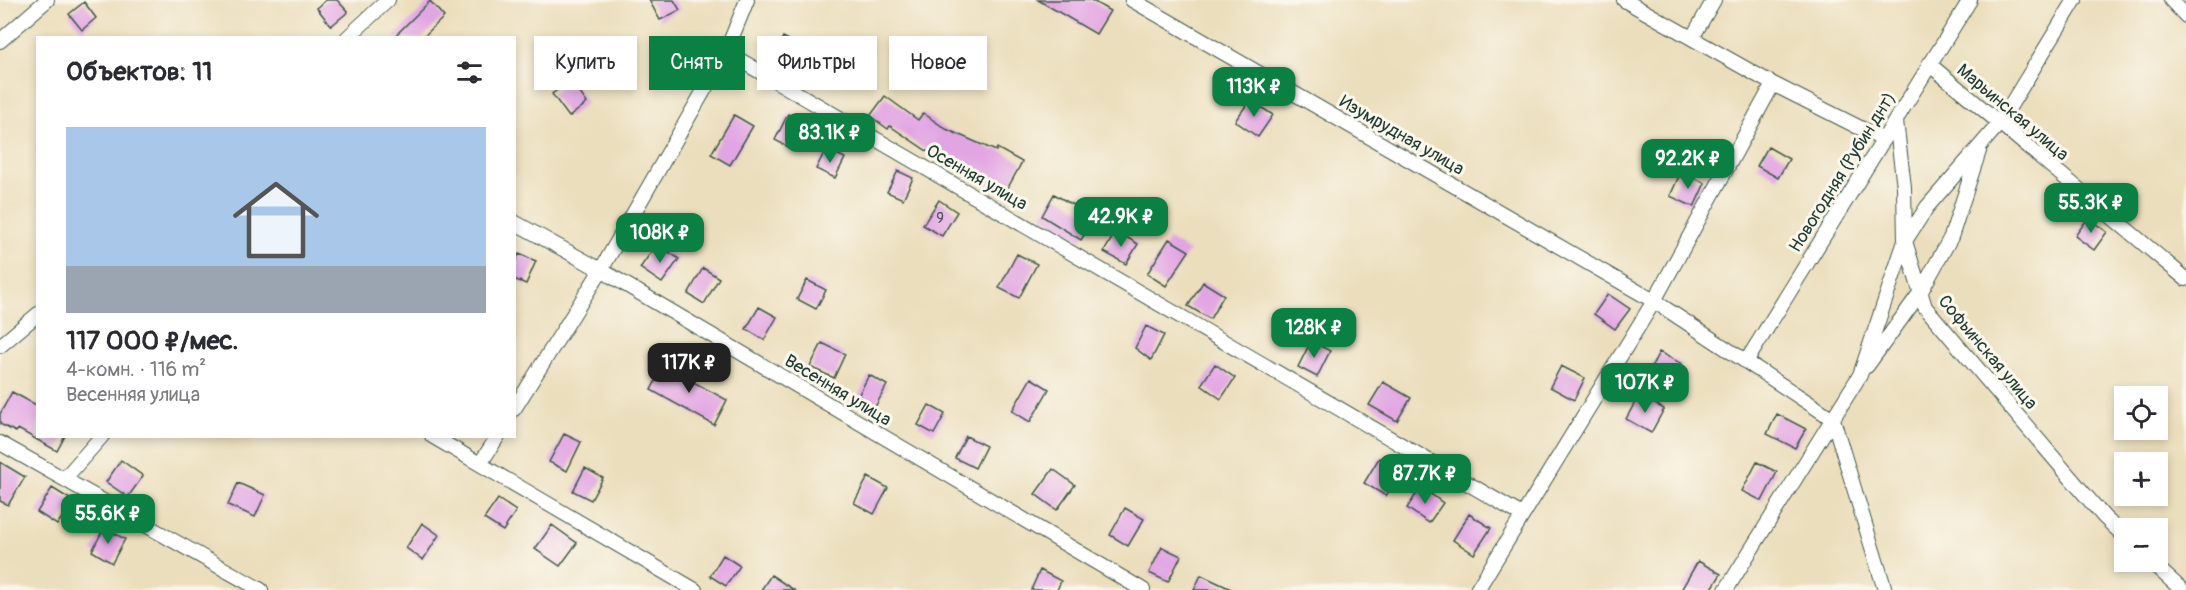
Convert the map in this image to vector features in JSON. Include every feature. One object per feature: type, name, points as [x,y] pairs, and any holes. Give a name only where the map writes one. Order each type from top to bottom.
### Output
[{"type":"street","points":[[0,41],[47,0]]},
{"type":"street","points":[[349,36],[388,0]]},
{"type":"street","points":[[732,36],[747,0]]},
{"type":"street","name":"Изумрудная улица","points":[[1132,0],[1654,301],[1833,419]]},
{"type":"street","points":[[1624,0],[1773,84],[1884,140]]},
{"type":"street","points":[[1692,38],[1714,0]]},
{"type":"street","name":"Новогодняя (Рубин днт)","points":[[1746,362],[1970,0]]},
{"type":"street","points":[[1860,375],[1905,241],[1927,207],[1999,124],[2075,0]]},
{"type":"street","points":[[2171,0],[2186,16]]},
{"type":"street","name":"Осенняя улица","points":[[745,62],[1522,515]]},
{"type":"street","name":"Марьинская улица","points":[[1929,64],[2186,279]]},
{"type":"street","points":[[1477,590],[1654,301],[1773,84]]},
{"type":"street","points":[[516,406],[601,270],[704,90]]},
{"type":"street","name":"Софьинская улица","points":[[1896,121],[1904,187],[1905,241],[1925,307],[2114,526]]},
{"type":"street","points":[[1726,590],[1860,375],[1920,293],[1951,237],[1981,146]]},
{"type":"street","name":"Весенняя улица","points":[[516,223],[601,270],[1143,590]]},
{"type":"street","points":[[0,346],[36,316]]},
{"type":"street","points":[[1833,419],[1885,590]]},
{"type":"street","points":[[65,478],[100,438]]},
{"type":"street","points":[[435,438],[695,590]]},
{"type":"street","points":[[480,464],[497,438]]},
{"type":"street","points":[[0,443],[261,590]]},
{"type":"street","points":[[2162,572],[2182,590]]},
{"type":"building","points":[[326,0],[337,0],[348,12],[331,26],[317,8]]},
{"type":"building","points":[[649,0],[674,0],[680,10],[660,20]]},
{"type":"building","points":[[1038,0],[1091,0],[1110,11],[1096,34]]},
{"type":"building","points":[[430,1],[444,17],[424,36],[395,36]]},
{"type":"building","points":[[84,2],[96,18],[82,30],[69,14]]},
{"type":"building","points":[[557,90],[578,90],[587,103],[569,117],[552,94]]},
{"type":"building","points":[[885,96],[918,120],[923,113],[946,129],[996,151],[997,148],[1022,162],[1005,193],[980,179],[982,176],[930,153],[890,126],[888,129],[870,116]]},
{"type":"building","points":[[1250,100],[1273,115],[1258,137],[1235,121]]},
{"type":"building","points":[[788,114],[805,123],[792,149],[775,140]]},
{"type":"building","points":[[734,115],[753,126],[730,165],[711,154]]},
{"type":"building","points":[[1768,147],[1789,159],[1778,178],[1757,166]]},
{"type":"building","points":[[826,149],[845,158],[835,178],[816,169]]},
{"type":"building","points":[[898,171],[913,178],[903,199],[887,192]]},
{"type":"building","points":[[1681,172],[1705,183],[1694,207],[1670,196]]},
{"type":"building","points":[[1054,194],[1095,218],[1081,240],[1042,216]]},
{"type":"building","points":[[939,200],[957,212],[942,236],[923,225]]},
{"type":"building","points":[[2088,218],[2107,232],[2094,250],[2075,236]]},
{"type":"building","points":[[1116,231],[1138,244],[1126,264],[1104,252]]},
{"type":"building","points":[[1169,239],[1189,251],[1166,286],[1147,274]]},
{"type":"building","points":[[657,244],[679,259],[662,283],[640,268]]},
{"type":"building","points":[[519,254],[536,261],[526,284],[516,280],[516,261]]},
{"type":"building","points":[[1017,254],[1037,264],[1019,298],[999,288]]},
{"type":"building","points":[[703,268],[719,278],[704,304],[688,294]]},
{"type":"building","points":[[807,280],[826,290],[816,309],[797,299]]},
{"type":"building","points":[[1203,282],[1224,295],[1210,319],[1188,306]]},
{"type":"building","points":[[1608,294],[1630,309],[1615,329],[1594,314]]},
{"type":"building","points":[[759,307],[777,317],[764,340],[746,329]]},
{"type":"building","points":[[1146,326],[1164,335],[1151,360],[1135,348]]},
{"type":"building","points":[[1311,341],[1330,351],[1317,377],[1298,367]]},
{"type":"building","points":[[822,343],[845,354],[834,378],[810,367]]},
{"type":"building","points":[[1659,352],[1682,364],[1670,386],[1648,374]]},
{"type":"building","points":[[665,363],[685,374],[684,377],[727,400],[714,425],[651,390]]},
{"type":"building","points":[[1215,364],[1235,378],[1221,399],[1201,385]]},
{"type":"building","points":[[1561,366],[1585,378],[1574,400],[1550,387]]},
{"type":"building","points":[[869,375],[887,385],[875,407],[857,398]]},
{"type":"building","points":[[1031,378],[1049,389],[1030,422],[1012,411]]},
{"type":"building","points":[[1383,382],[1411,398],[1397,421],[1369,405]]},
{"type":"building","points":[[12,392],[36,405],[36,438],[64,438],[57,451],[18,429],[16,432],[0,424],[0,414]]},
{"type":"building","points":[[1639,395],[1664,409],[1651,433],[1626,419]]},
{"type":"building","points":[[929,405],[945,414],[934,434],[918,425]]},
{"type":"building","points":[[1777,414],[1806,429],[1795,448],[1767,434]]},
{"type":"building","points":[[564,434],[581,442],[567,471],[549,462]]},
{"type":"building","points":[[966,436],[986,446],[975,468],[955,458]]},
{"type":"building","points":[[1379,458],[1400,471],[1386,496],[1364,483]]},
{"type":"building","points":[[121,460],[143,476],[128,497],[106,482]]},
{"type":"building","points":[[0,462],[25,477],[8,505],[0,501]]},
{"type":"building","points":[[1757,462],[1777,472],[1762,501],[1742,491]]},
{"type":"building","points":[[585,468],[603,478],[591,500],[573,491]]},
{"type":"building","points":[[1053,469],[1075,485],[1057,510],[1035,494]]},
{"type":"building","points":[[868,477],[888,488],[874,514],[854,503]]},
{"type":"building","points":[[238,483],[265,495],[255,517],[228,505]]},
{"type":"building","points":[[1421,487],[1443,503],[1429,523],[1407,508]]},
{"type":"building","points":[[52,488],[73,501],[57,525],[37,512]]},
{"type":"building","points":[[498,499],[516,511],[503,531],[484,519]]},
{"type":"building","points":[[1125,508],[1144,519],[1128,546],[1110,535]]},
{"type":"building","points":[[1469,514],[1491,528],[1474,554],[1453,540]]},
{"type":"building","points":[[422,523],[439,535],[423,560],[406,548]]},
{"type":"building","points":[[552,525],[577,543],[560,566],[535,549]]},
{"type":"building","points":[[104,528],[125,539],[112,563],[92,551]]},
{"type":"building","points":[[1162,547],[1181,556],[1168,582],[1149,573]]},
{"type":"building","points":[[723,555],[740,566],[726,586],[710,576]]},
{"type":"building","points":[[1698,561],[1721,574],[1711,590],[1681,590]]},
{"type":"building","points":[[1040,570],[1061,581],[1057,590],[1031,590]]},
{"type":"building","points":[[771,575],[794,590],[761,590]]},
{"type":"building","points":[[1201,575],[1233,590],[1194,590]]}]
